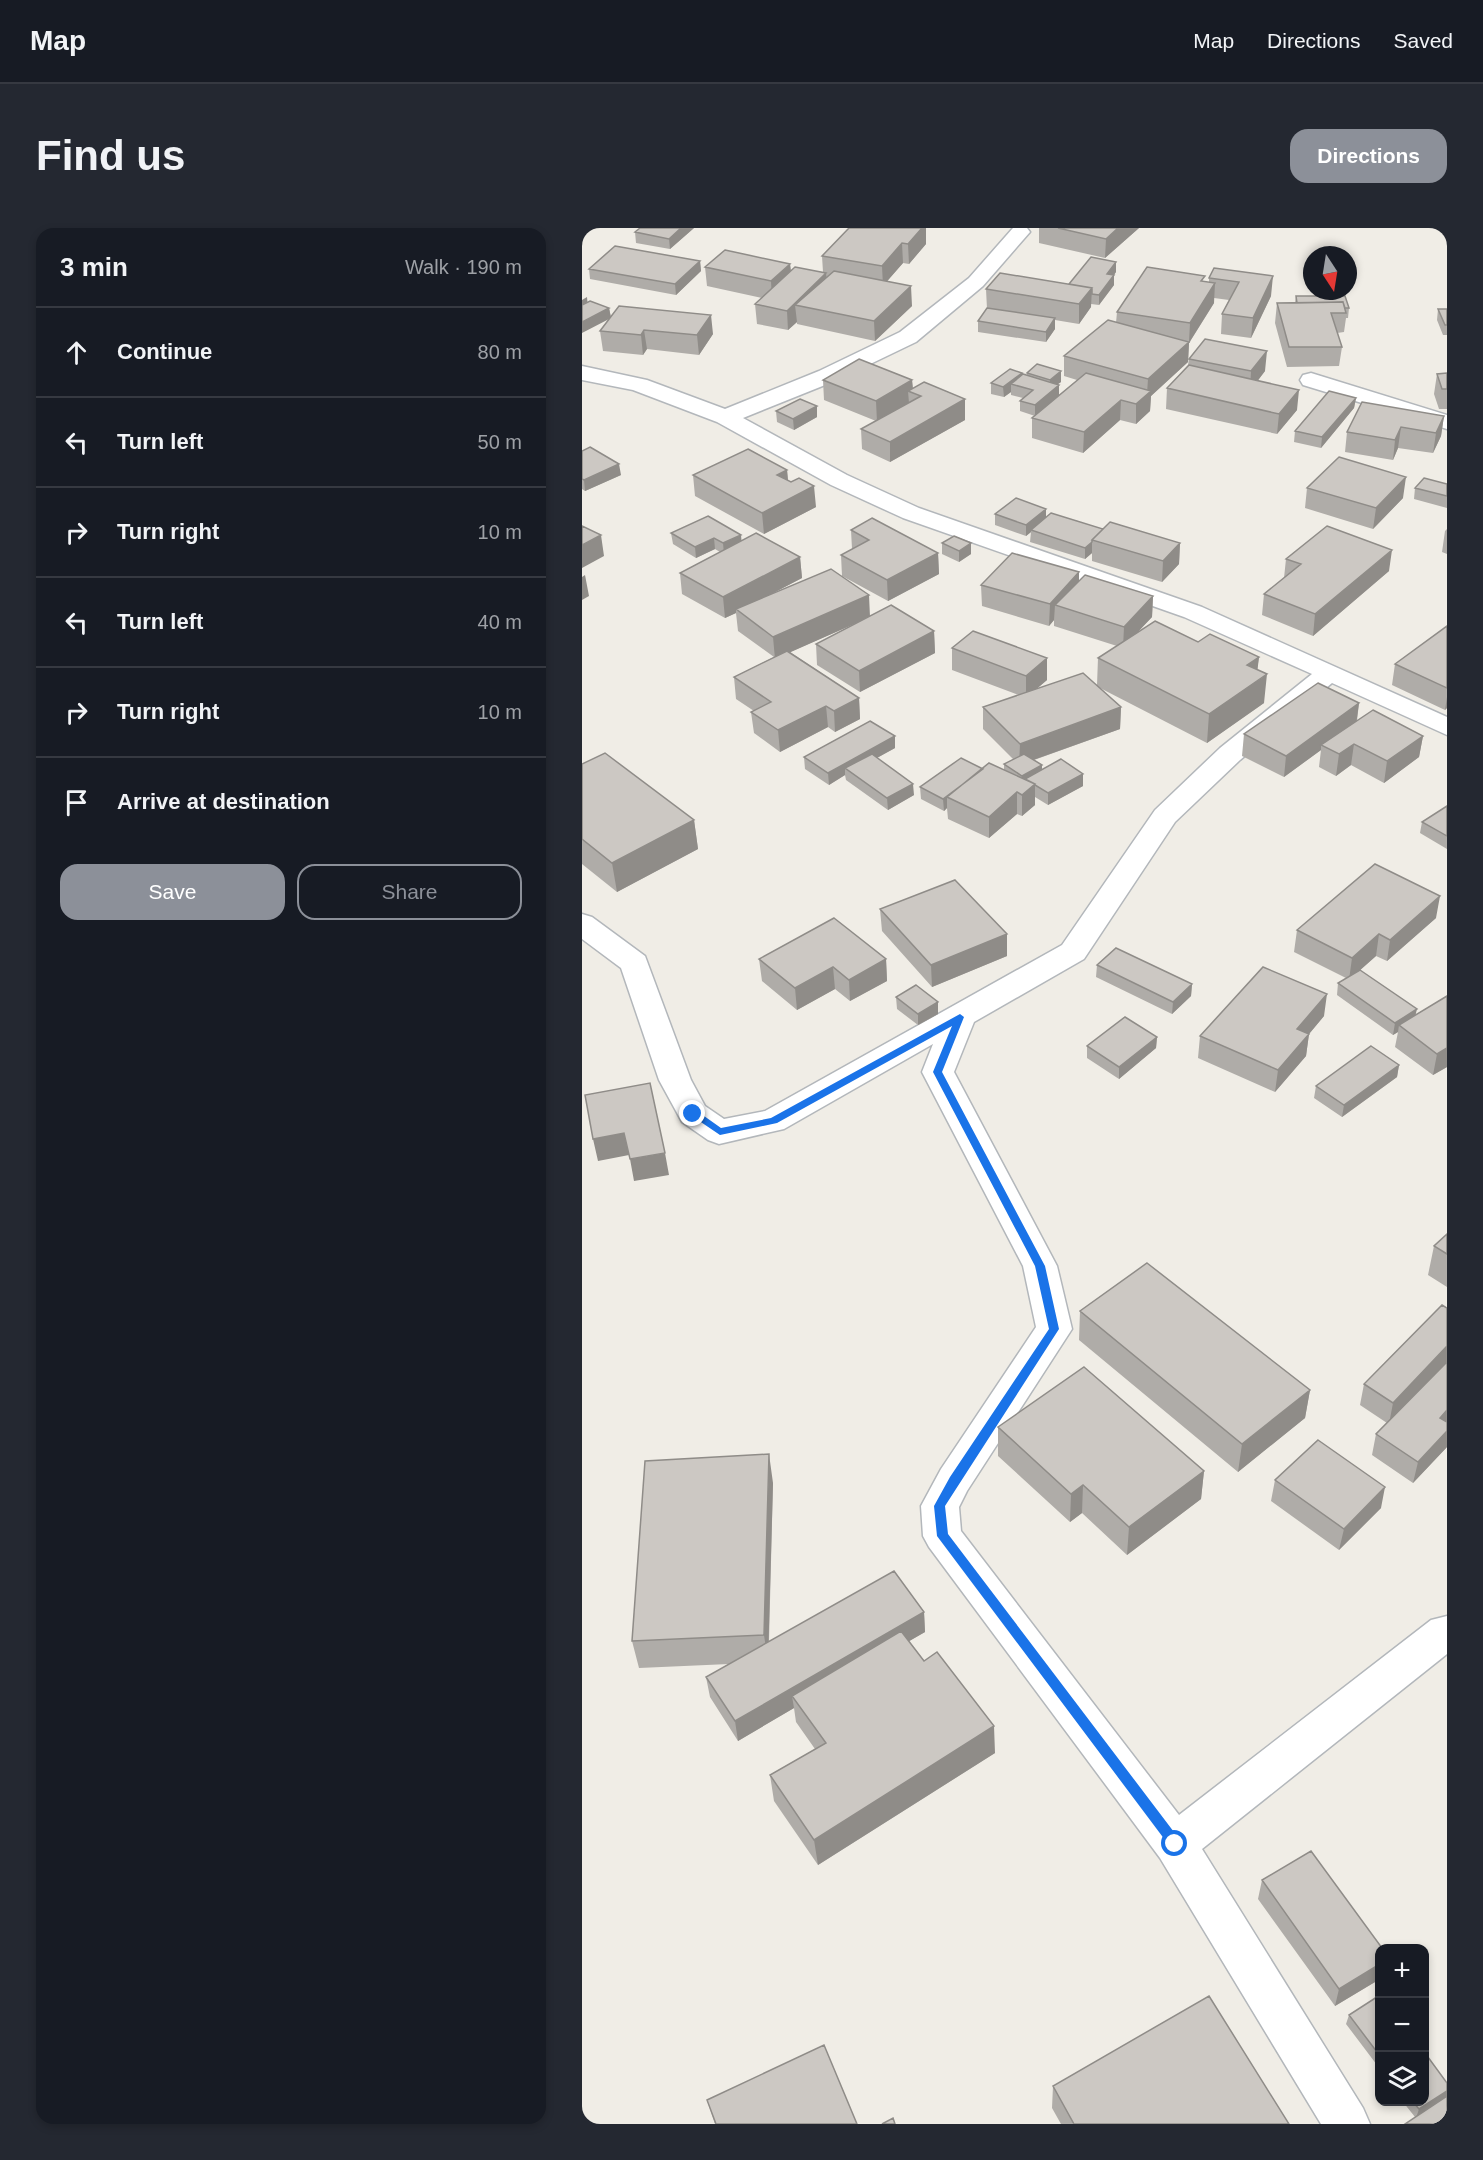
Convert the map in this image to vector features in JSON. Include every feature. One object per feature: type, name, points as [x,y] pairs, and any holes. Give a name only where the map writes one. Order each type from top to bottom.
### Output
[{"type":"street","points":[[725,417],[827,376],[908,337],[976,282],[1020,232]]},
{"type":"street","points":[[582,373],[639,386],[725,417],[839,480],[911,513],[1193,612],[1330,672],[1447,727]]},
{"type":"street","points":[[1311,380],[1447,422]]},
{"type":"street","points":[[582,924],[634,963],[675,1080],[693,1114],[720,1132],[773,1121],[1073,952],[1166,816],[1230,754],[1330,672]]},
{"type":"street","points":[[960,1017],[938,1072],[1040,1266],[1054,1329],[954,1480],[940,1506],[942,1536],[1175,1844],[1347,2124]]},
{"type":"street","points":[[1175,1844],[1445,1632]]},
{"type":"building","points":[[640,228],[681,228],[669,239],[635,232]]},
{"type":"building","points":[[849,228],[922,228],[908,244],[902,243],[882,266],[822,256]]},
{"type":"building","points":[[1058,228],[1118,228],[1106,239]]},
{"type":"building","points":[[615,246],[700,261],[675,284],[589,269]]},
{"type":"building","points":[[725,250],[790,264],[771,281],[705,267]]},
{"type":"building","points":[[1091,257],[1116,262],[1107,274],[1114,275],[1099,295],[1092,294],[1092,288],[1069,284]]},
{"type":"building","points":[[795,267],[826,273],[787,311],[755,304]]},
{"type":"building","points":[[1147,267],[1205,276],[1201,281],[1215,283],[1190,323],[1117,312]]},
{"type":"building","points":[[1214,268],[1273,276],[1253,318],[1222,314],[1239,282],[1209,278]]},
{"type":"building","points":[[834,271],[911,286],[874,321],[795,305]]},
{"type":"building","points":[[1000,273],[1092,288],[1079,304],[986,289]]},
{"type":"building","points":[[1296,296],[1303,296],[1303,300],[1346,300],[1349,308],[1345,308],[1343,302],[1297,303]]},
{"type":"building","points":[[590,301],[609,308],[582,322],[582,305]]},
{"type":"building","points":[[1343,302],[1346,313],[1331,313],[1342,347],[1289,347],[1277,303]]},
{"type":"building","points":[[619,306],[711,315],[697,335],[644,330],[641,335],[600,331]]},
{"type":"building","points":[[987,308],[1055,318],[1046,332],[978,321]]},
{"type":"building","points":[[1438,309],[1447,309],[1447,325],[1445,325]]},
{"type":"building","points":[[1108,320],[1189,342],[1148,379],[1064,356]]},
{"type":"building","points":[[1205,339],[1267,351],[1251,371],[1189,359]]},
{"type":"building","points":[[859,359],[912,380],[876,401],[823,380]]},
{"type":"building","points":[[1037,364],[1061,371],[1050,380],[1027,373]]},
{"type":"building","points":[[1189,365],[1299,390],[1279,414],[1167,388]]},
{"type":"building","points":[[1010,369],[1022,373],[1003,387],[991,383]]},
{"type":"building","points":[[1086,373],[1151,391],[1136,404],[1121,400],[1084,432],[1032,418]]},
{"type":"building","points":[[1447,373],[1447,389],[1442,389],[1437,374]]},
{"type":"building","points":[[1023,374],[1059,385],[1035,405],[1020,401],[1033,390],[1011,384]]},
{"type":"building","points":[[924,382],[965,399],[890,442],[861,429],[921,396],[908,391]]},
{"type":"building","points":[[1329,391],[1356,398],[1322,437],[1295,431]]},
{"type":"building","points":[[800,399],[817,406],[793,419],[776,411]]},
{"type":"building","points":[[1362,402],[1444,416],[1436,433],[1401,427],[1395,440],[1347,432]]},
{"type":"building","points":[[590,447],[619,464],[582,479],[582,451]]},
{"type":"building","points":[[748,449],[787,470],[777,475],[791,482],[799,478],[814,486],[762,513],[693,475]]},
{"type":"building","points":[[1339,457],[1406,477],[1376,508],[1307,488]]},
{"type":"building","points":[[1424,478],[1447,484],[1447,496],[1415,488]]},
{"type":"building","points":[[1016,498],[1046,509],[1026,525],[995,514]]},
{"type":"building","points":[[1051,513],[1103,529],[1085,548],[1031,530]]},
{"type":"building","points":[[708,516],[741,535],[723,543],[714,538],[695,547],[671,533]]},
{"type":"building","points":[[872,518],[938,553],[887,580],[841,555],[869,540],[851,530]]},
{"type":"building","points":[[1110,522],[1180,543],[1163,561],[1092,540]]},
{"type":"building","points":[[582,526],[601,535],[582,545]]},
{"type":"building","points":[[1327,526],[1392,550],[1315,614],[1264,594],[1301,564],[1286,559]]},
{"type":"building","points":[[756,533],[800,557],[723,597],[680,573]]},
{"type":"building","points":[[954,536],[971,543],[959,551],[942,543]]},
{"type":"building","points":[[1012,553],[1079,572],[1050,604],[981,585]]},
{"type":"building","points":[[831,569],[869,595],[773,637],[736,609]]},
{"type":"building","points":[[1085,575],[1153,596],[1124,627],[1055,605]]},
{"type":"building","points":[[891,605],[934,631],[859,671],[816,644]]},
{"type":"building","points":[[1155,621],[1198,642],[1210,634],[1259,657],[1247,665],[1267,674],[1209,714],[1098,658]]},
{"type":"building","points":[[1447,626],[1447,688],[1395,664]]},
{"type":"building","points":[[973,631],[1047,658],[1026,676],[952,648]]},
{"type":"building","points":[[787,651],[859,698],[834,711],[826,706],[778,730],[751,712],[771,702],[734,677]]},
{"type":"building","points":[[1083,673],[1121,707],[1020,744],[983,707]]},
{"type":"building","points":[[1318,683],[1359,703],[1286,756],[1244,734]]},
{"type":"building","points":[[1373,710],[1423,736],[1387,761],[1354,744],[1339,754],[1321,745]]},
{"type":"building","points":[[870,721],[895,736],[828,773],[804,757]]},
{"type":"building","points":[[605,753],[694,820],[612,863],[582,839],[582,764]]},
{"type":"building","points":[[872,754],[913,784],[887,798],[845,768]]},
{"type":"building","points":[[1024,754],[1042,765],[1022,776],[1004,764]]},
{"type":"building","points":[[961,758],[983,769],[943,799],[920,787]]},
{"type":"building","points":[[1061,759],[1083,774],[1048,793],[1025,779]]},
{"type":"building","points":[[989,763],[1035,784],[1022,795],[1017,792],[989,817],[947,797]]},
{"type":"building","points":[[1447,806],[1447,836],[1422,822]]},
{"type":"building","points":[[1375,864],[1440,896],[1390,940],[1379,934],[1352,958],[1297,930]]},
{"type":"building","points":[[955,880],[1007,934],[931,965],[880,909]]},
{"type":"building","points":[[834,918],[886,959],[849,980],[833,967],[795,988],[759,959]]},
{"type":"building","points":[[1116,948],[1192,984],[1173,1002],[1097,965]]},
{"type":"building","points":[[1263,967],[1327,994],[1297,1029],[1309,1034],[1278,1070],[1200,1036]]},
{"type":"building","points":[[1360,970],[1417,1009],[1395,1023],[1338,983]]},
{"type":"building","points":[[916,985],[938,1002],[918,1014],[896,997]]},
{"type":"building","points":[[1447,996],[1447,1048],[1437,1054],[1399,1025]]},
{"type":"building","points":[[1125,1017],[1157,1037],[1119,1067],[1087,1046]]},
{"type":"building","points":[[1371,1046],[1399,1065],[1344,1105],[1316,1086]]},
{"type":"building","points":[[650,1083],[665,1153],[630,1159],[624,1133],[593,1139],[585,1095]]},
{"type":"building","points":[[1447,1234],[1447,1254],[1434,1246]]},
{"type":"building","points":[[1147,1263],[1310,1390],[1242,1444],[1080,1311]]},
{"type":"building","points":[[1442,1305],[1447,1308],[1447,1346],[1393,1403],[1364,1384]]},
{"type":"building","points":[[1447,1362],[1447,1410],[1440,1418],[1447,1422],[1447,1431],[1418,1462],[1376,1434]]},
{"type":"building","points":[[1084,1367],[1204,1471],[1129,1527],[1083,1485],[1071,1494],[998,1427]]},
{"type":"building","points":[[1318,1440],[1385,1487],[1344,1529],[1275,1480]]},
{"type":"building","points":[[769,1454],[764,1635],[632,1641],[645,1461]]},
{"type":"building","points":[[894,1571],[924,1612],[735,1721],[706,1677]]},
{"type":"building","points":[[901,1631],[924,1661],[937,1652],[994,1726],[814,1840],[770,1775],[826,1743],[792,1696]]},
{"type":"building","points":[[1311,1851],[1379,1944],[1375,1944],[1375,1967],[1339,1989],[1262,1880]]},
{"type":"building","points":[[1209,1996],[1289,2124],[1074,2124],[1053,2086]]},
{"type":"building","points":[[1375,1998],[1375,2049],[1349,2015]]},
{"type":"building","points":[[824,2045],[857,2124],[716,2124],[707,2100]]},
{"type":"building","points":[[1429,2058],[1447,2083],[1447,2091],[1429,2103]]},
{"type":"building","points":[[1447,2096],[1447,2124],[1405,2124]]},
{"type":"building","points":[[893,2118],[895,2124],[882,2124]]},
{"type":"route","points":[[693,1114],[720,1132],[773,1121],[960,1017],[938,1072],[1040,1266],[1054,1329],[954,1480],[940,1506],[942,1536],[1175,1844]]}]
